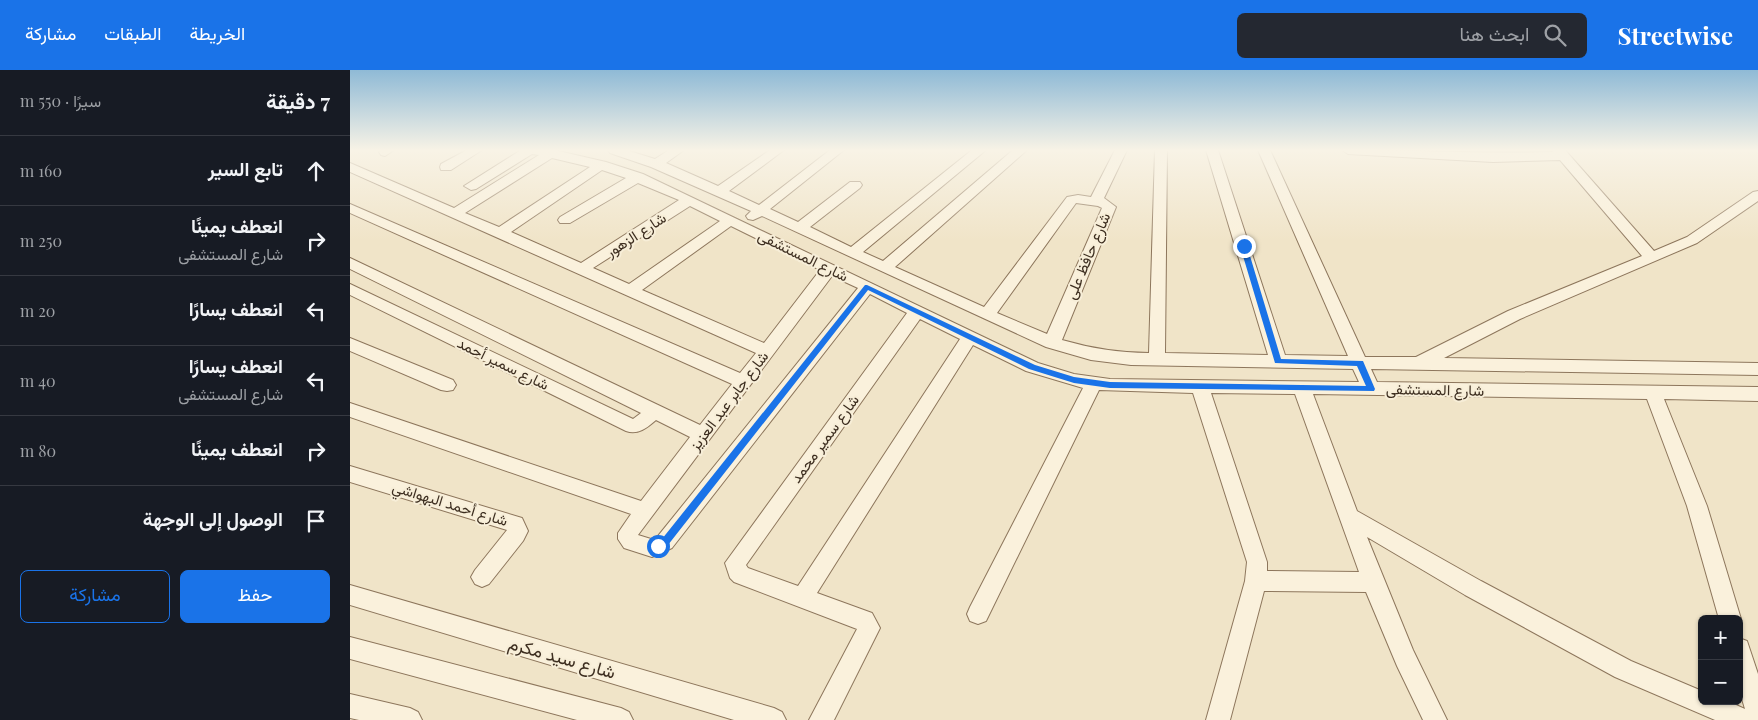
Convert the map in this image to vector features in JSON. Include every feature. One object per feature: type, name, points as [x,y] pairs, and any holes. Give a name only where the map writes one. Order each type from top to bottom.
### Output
[{"type":"street","points":[[382,180],[767,351]]},
{"type":"street","points":[[471,186],[480,180]]},
{"type":"street","points":[[455,213],[507,180]]},
{"type":"street","points":[[500,233],[578,180]]},
{"type":"street","points":[[565,220],[632,180]]},
{"type":"street","name":"شارع المستشفى","points":[[645,180],[1032,367],[1055,375],[1093,384],[1758,394]]},
{"type":"street","name":"شارع المستشفى","points":[[693,180],[854,252],[986,315],[1052,343],[1091,354],[1131,359],[1758,369]]},
{"type":"street","points":[[720,192],[736,180]]},
{"type":"street","points":[[630,291],[735,222],[760,210],[799,180]]},
{"type":"street","points":[[854,252],[943,180]]},
{"type":"street","points":[[886,267],[985,180]]},
{"type":"street","name":"شارع حافظ على","points":[[1052,343],[1109,207],[1097,199],[1106,180]]},
{"type":"street","points":[[1157,359],[1160,180]]},
{"type":"street","points":[[1221,180],[1278,361]]},
{"type":"street","points":[[1278,180],[1371,389]]},
{"type":"street","points":[[1583,180],[1652,258]]},
{"type":"street","points":[[800,228],[855,185]]},
{"type":"street","points":[[1416,364],[1514,316],[1692,240],[1758,195]]},
{"type":"street","name":"شارع الزهور","points":[[582,269],[689,200]]},
{"type":"street","points":[[986,315],[1072,200],[1100,202]]},
{"type":"street","points":[[350,208],[743,382]]},
{"type":"street","points":[[350,263],[703,435]]},
{"type":"street","name":"شارع جابر عبد العزيز","points":[[830,269],[628,534],[631,542],[652,548],[665,542],[867,287]]},
{"type":"street","name":"شارع سمير أحمد","points":[[350,289],[632,426],[640,424],[654,411]]},
{"type":"street","points":[[392,310],[415,295]]},
{"type":"street","name":"شارع سمير محمد","points":[[802,598],[741,575],[735,567],[736,563],[917,311]]},
{"type":"street","points":[[820,720],[869,628],[864,620],[802,598],[970,337]]},
{"type":"street","points":[[350,344],[446,385]]},
{"type":"street","points":[[978,614],[1093,384]]},
{"type":"street","points":[[1200,386],[1257,562],[1256,581],[1218,720]]},
{"type":"street","points":[[1302,388],[1373,582],[1405,658],[1435,720]]},
{"type":"street","points":[[1654,393],[1698,506],[1729,615]]},
{"type":"street","points":[[350,410],[646,510]]},
{"type":"street","name":"شارع أحمد البهواشي","points":[[350,474],[514,524],[518,531],[516,535],[482,577]]},
{"type":"street","points":[[1348,516],[1473,588],[1623,669],[1743,720]]},
{"type":"street","points":[[1256,581],[1373,582]]},
{"type":"street","name":"شارع سيد مكرم","points":[[350,595],[774,720]]},
{"type":"street","points":[[350,648],[621,720]]},
{"type":"street","points":[[1742,660],[1758,713]]},
{"type":"street","points":[[350,706],[410,720]]},
{"type":"route","points":[[658,546],[665,542],[867,287],[1032,367],[1055,375],[1093,384],[1371,389],[1360,363],[1278,361],[1244,246]]}]
